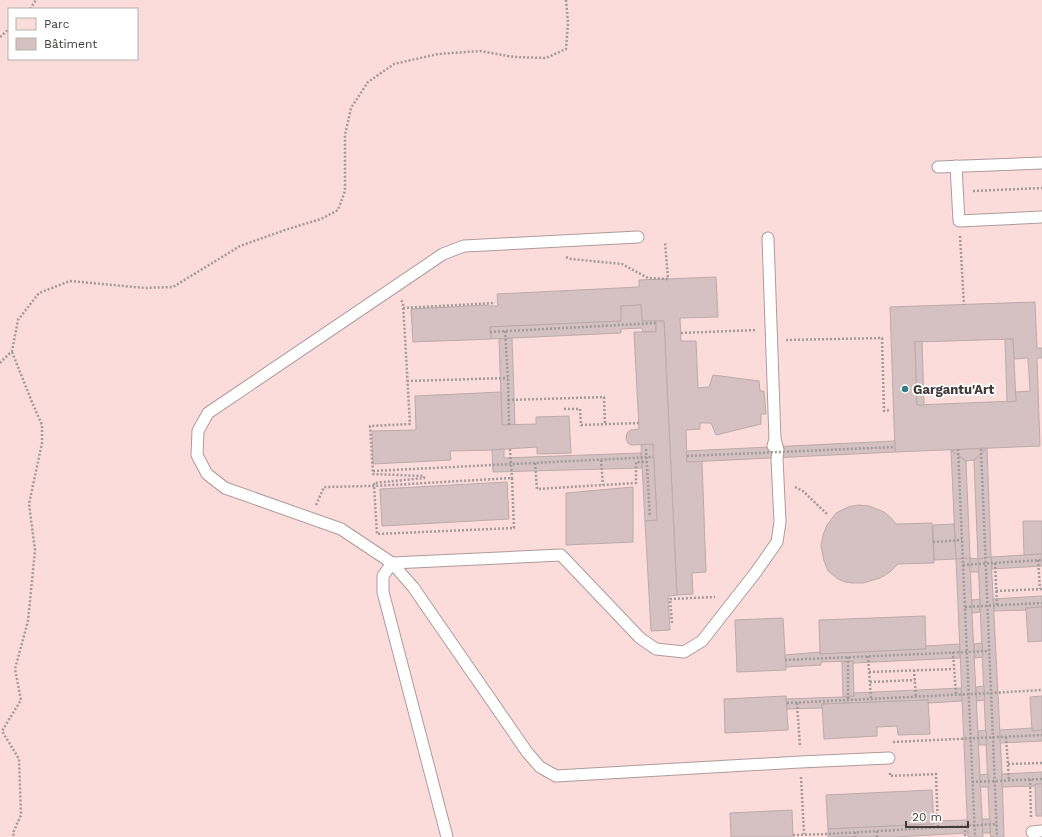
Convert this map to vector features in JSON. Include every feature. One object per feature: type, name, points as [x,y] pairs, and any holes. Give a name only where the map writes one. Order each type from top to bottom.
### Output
[{"type":"lane","points":[[938,167],[1042,163]]},
{"type":"lane","points":[[956,166],[959,221],[1042,217]]},
{"type":"lane","points":[[638,236],[464,246],[443,254],[208,413],[198,431],[197,456],[207,474],[225,488],[341,529],[392,563],[414,586],[527,752],[540,767],[556,776],[889,758]]},
{"type":"lane","points":[[392,563],[561,555],[640,638],[656,649],[684,652],[702,641],[777,542],[780,522],[777,459],[778,450],[775,439],[768,238]]},
{"type":"lane","points":[[392,563],[383,576],[383,592],[446,837]]},
{"type":"path","points":[[14,837],[13,834],[21,815],[19,759],[2,731],[21,700],[15,668],[28,621],[35,550],[29,504],[42,443],[42,425],[12,351],[18,320],[39,293],[70,282],[145,288],[173,287],[240,246],[321,219],[338,210],[345,191],[345,135],[351,108],[368,82],[394,64],[438,54],[480,51],[514,57],[546,58],[566,49],[568,23],[566,0]]},
{"type":"path","points":[[0,37],[8,30]]},
{"type":"path","points":[[957,191],[1042,188]]},
{"type":"path","points":[[560,254],[571,259],[622,264],[648,278],[668,279],[665,242]]},
{"type":"path","points":[[960,248],[964,305]]},
{"type":"path","points":[[374,486],[374,484],[424,478],[424,476],[374,474],[373,471],[370,426],[410,424],[403,303]]},
{"type":"path","points":[[403,308],[495,303]]},
{"type":"path","points":[[490,332],[656,323]]},
{"type":"path","points":[[505,331],[509,425]]},
{"type":"path","points":[[680,333],[882,338],[884,410],[891,410]]},
{"type":"path","points":[[0,363],[12,351]]},
{"type":"path","points":[[407,382],[508,378]]},
{"type":"path","points":[[508,400],[604,397],[605,425]]},
{"type":"path","points":[[564,409],[580,409],[581,425],[638,423]]},
{"type":"path","points":[[687,456],[895,447]]},
{"type":"path","points":[[374,486],[377,534],[514,528],[510,448]]},
{"type":"path","points":[[646,448],[650,517]]},
{"type":"path","points":[[981,448],[998,837]]},
{"type":"path","points":[[958,449],[974,837]]},
{"type":"path","points":[[373,471],[654,457]]},
{"type":"path","points":[[601,460],[603,485]]},
{"type":"path","points":[[535,463],[537,489],[636,483],[636,462],[647,462]]},
{"type":"path","points":[[310,518],[324,487],[374,486],[512,478]]},
{"type":"path","points":[[778,485],[794,486],[803,491],[827,514]]},
{"type":"path","points":[[933,542],[962,540]]},
{"type":"path","points":[[963,565],[1040,560],[1041,589],[996,591]]},
{"type":"path","points":[[995,563],[997,605]]},
{"type":"path","points":[[672,622],[670,599],[738,595]]},
{"type":"path","points":[[965,607],[1042,603]]},
{"type":"path","points":[[785,660],[989,650]]},
{"type":"path","points":[[953,652],[956,695]]},
{"type":"path","points":[[868,656],[871,699]]},
{"type":"path","points":[[848,657],[848,700]]},
{"type":"path","points":[[869,672],[954,668]]},
{"type":"path","points":[[914,670],[916,697]]},
{"type":"path","points":[[870,682],[915,680]]},
{"type":"path","points":[[787,703],[1042,690]]},
{"type":"path","points":[[938,828],[936,774],[890,776],[889,742],[1042,734]]},
{"type":"path","points":[[1006,737],[1008,780]]},
{"type":"path","points":[[1008,764],[1042,763]]},
{"type":"path","points":[[1030,779],[1037,832]]},
{"type":"path","points":[[972,782],[1042,779]]},
{"type":"path","points":[[793,835],[997,824]]},
{"type":"path","points":[[964,826],[965,837]]},
{"type":"path","points":[[876,831],[877,837]]},
{"type":"path","points":[[855,832],[855,837]]},
{"type":"green space","points":[[0,0],[1042,0],[1042,837],[0,837]]},
{"type":"building","points":[[716,277],[718,317],[680,318],[681,341],[696,341],[698,388],[709,387],[713,375],[759,381],[760,391],[764,391],[766,414],[761,414],[761,424],[716,435],[711,423],[700,423],[700,429],[686,430],[687,462],[702,461],[706,572],[692,573],[693,594],[677,595],[664,321],[642,321],[641,305],[621,306],[621,321],[490,327],[491,339],[413,342],[411,309],[489,305],[498,306],[497,294],[639,287],[639,280]]},
{"type":"building","points":[[1035,302],[1037,348],[1042,348],[1042,358],[1037,358],[1040,446],[895,452],[890,307]],"holes":[[[1013,339],[1014,359],[1028,358],[1030,391],[1015,392],[1016,401],[917,405],[915,342]]]},
{"type":"building","points":[[641,305],[642,321],[656,321],[656,332],[643,332],[642,328],[621,329],[621,333],[491,339],[490,327],[621,321],[621,306]]},
{"type":"building","points":[[656,321],[664,321],[677,595],[668,596],[670,630],[651,631],[645,521],[657,520],[653,444],[631,445],[626,439],[629,431],[639,429],[634,332],[656,332]]},
{"type":"building","points":[[512,338],[515,425],[502,425],[499,339]]},
{"type":"building","points":[[1005,339],[1013,339],[1016,401],[1007,402]]},
{"type":"building","points":[[922,341],[924,405],[917,405],[915,342]]},
{"type":"building","points":[[501,392],[502,425],[536,424],[536,417],[569,416],[571,453],[537,454],[537,447],[450,451],[451,460],[373,464],[372,431],[416,430],[415,396]]},
{"type":"building","points":[[895,441],[895,452],[687,462],[686,451]]},
{"type":"building","points":[[653,444],[657,520],[645,521],[641,445]]},
{"type":"building","points":[[987,448],[991,557],[978,559],[974,460]]},
{"type":"building","points":[[987,448],[974,460],[966,461],[951,450]]},
{"type":"building","points":[[504,449],[504,458],[641,453],[642,468],[493,472],[492,450]]},
{"type":"building","points":[[951,450],[966,461],[970,558],[956,559]]},
{"type":"building","points":[[507,482],[509,519],[382,526],[380,489]]},
{"type":"building","points":[[633,487],[633,542],[566,545],[566,493]]},
{"type":"building","points":[[858,505],[869,506],[884,512],[896,524],[932,523],[934,563],[898,564],[890,572],[880,578],[863,583],[845,582],[838,579],[828,571],[824,561],[821,546],[823,535],[827,525],[836,513],[848,507]]},
{"type":"building","points":[[1023,521],[1042,521],[1042,554],[1024,555]]},
{"type":"building","points":[[954,524],[956,559],[934,560],[933,525]]},
{"type":"building","points":[[1042,554],[1042,566],[992,569],[991,557]]},
{"type":"building","points":[[991,557],[1004,837],[991,837],[990,833],[978,559]]},
{"type":"building","points":[[970,558],[983,837],[968,837],[956,559]]},
{"type":"building","points":[[970,558],[978,559],[979,572],[970,572]]},
{"type":"building","points":[[1042,596],[1042,607],[1026,608],[1026,610],[994,611],[993,599]]},
{"type":"building","points":[[980,599],[980,612],[972,613],[972,600]]},
{"type":"building","points":[[1042,607],[1042,641],[1028,642],[1026,608]]},
{"type":"building","points":[[925,616],[926,649],[820,654],[819,620]]},
{"type":"building","points":[[783,618],[786,670],[737,672],[735,620]]},
{"type":"building","points":[[982,643],[983,657],[975,658],[974,644]]},
{"type":"building","points":[[959,644],[960,658],[853,663],[853,661],[821,662],[821,665],[786,667],[785,655],[820,652],[820,654],[926,649],[926,646]]},
{"type":"building","points":[[853,661],[854,696],[843,697],[842,662]]},
{"type":"building","points":[[984,686],[985,700],[977,701],[976,687]]},
{"type":"building","points":[[961,688],[962,701],[928,703],[928,700],[822,704],[822,708],[787,709],[786,699],[843,697],[854,696],[854,693]]},
{"type":"building","points":[[786,696],[788,730],[725,733],[724,699]]},
{"type":"building","points":[[1042,696],[1042,730],[1032,731],[1030,697]]},
{"type":"building","points":[[928,700],[930,734],[898,735],[897,726],[877,727],[877,736],[824,739],[822,704]]},
{"type":"building","points":[[1032,728],[1032,731],[1042,730],[1042,741],[1000,743],[1000,730]]},
{"type":"building","points":[[986,730],[987,745],[979,745],[978,731]]},
{"type":"building","points":[[1042,772],[1042,784],[1035,784],[1035,786],[1002,787],[1002,774]]},
{"type":"building","points":[[988,774],[989,787],[980,787],[980,775]]},
{"type":"building","points":[[1035,784],[1042,784],[1042,816],[1036,816]]},
{"type":"building","points":[[932,790],[934,824],[828,829],[826,795]]},
{"type":"building","points":[[792,810],[793,837],[731,837],[730,813]]},
{"type":"building","points":[[982,819],[990,819],[990,833],[983,833]]},
{"type":"building","points":[[967,820],[968,833],[895,837],[828,837],[828,829],[934,824],[934,821]]},
{"type":"place","name":"Gargantu'Art","points":[[905,389]]}]
